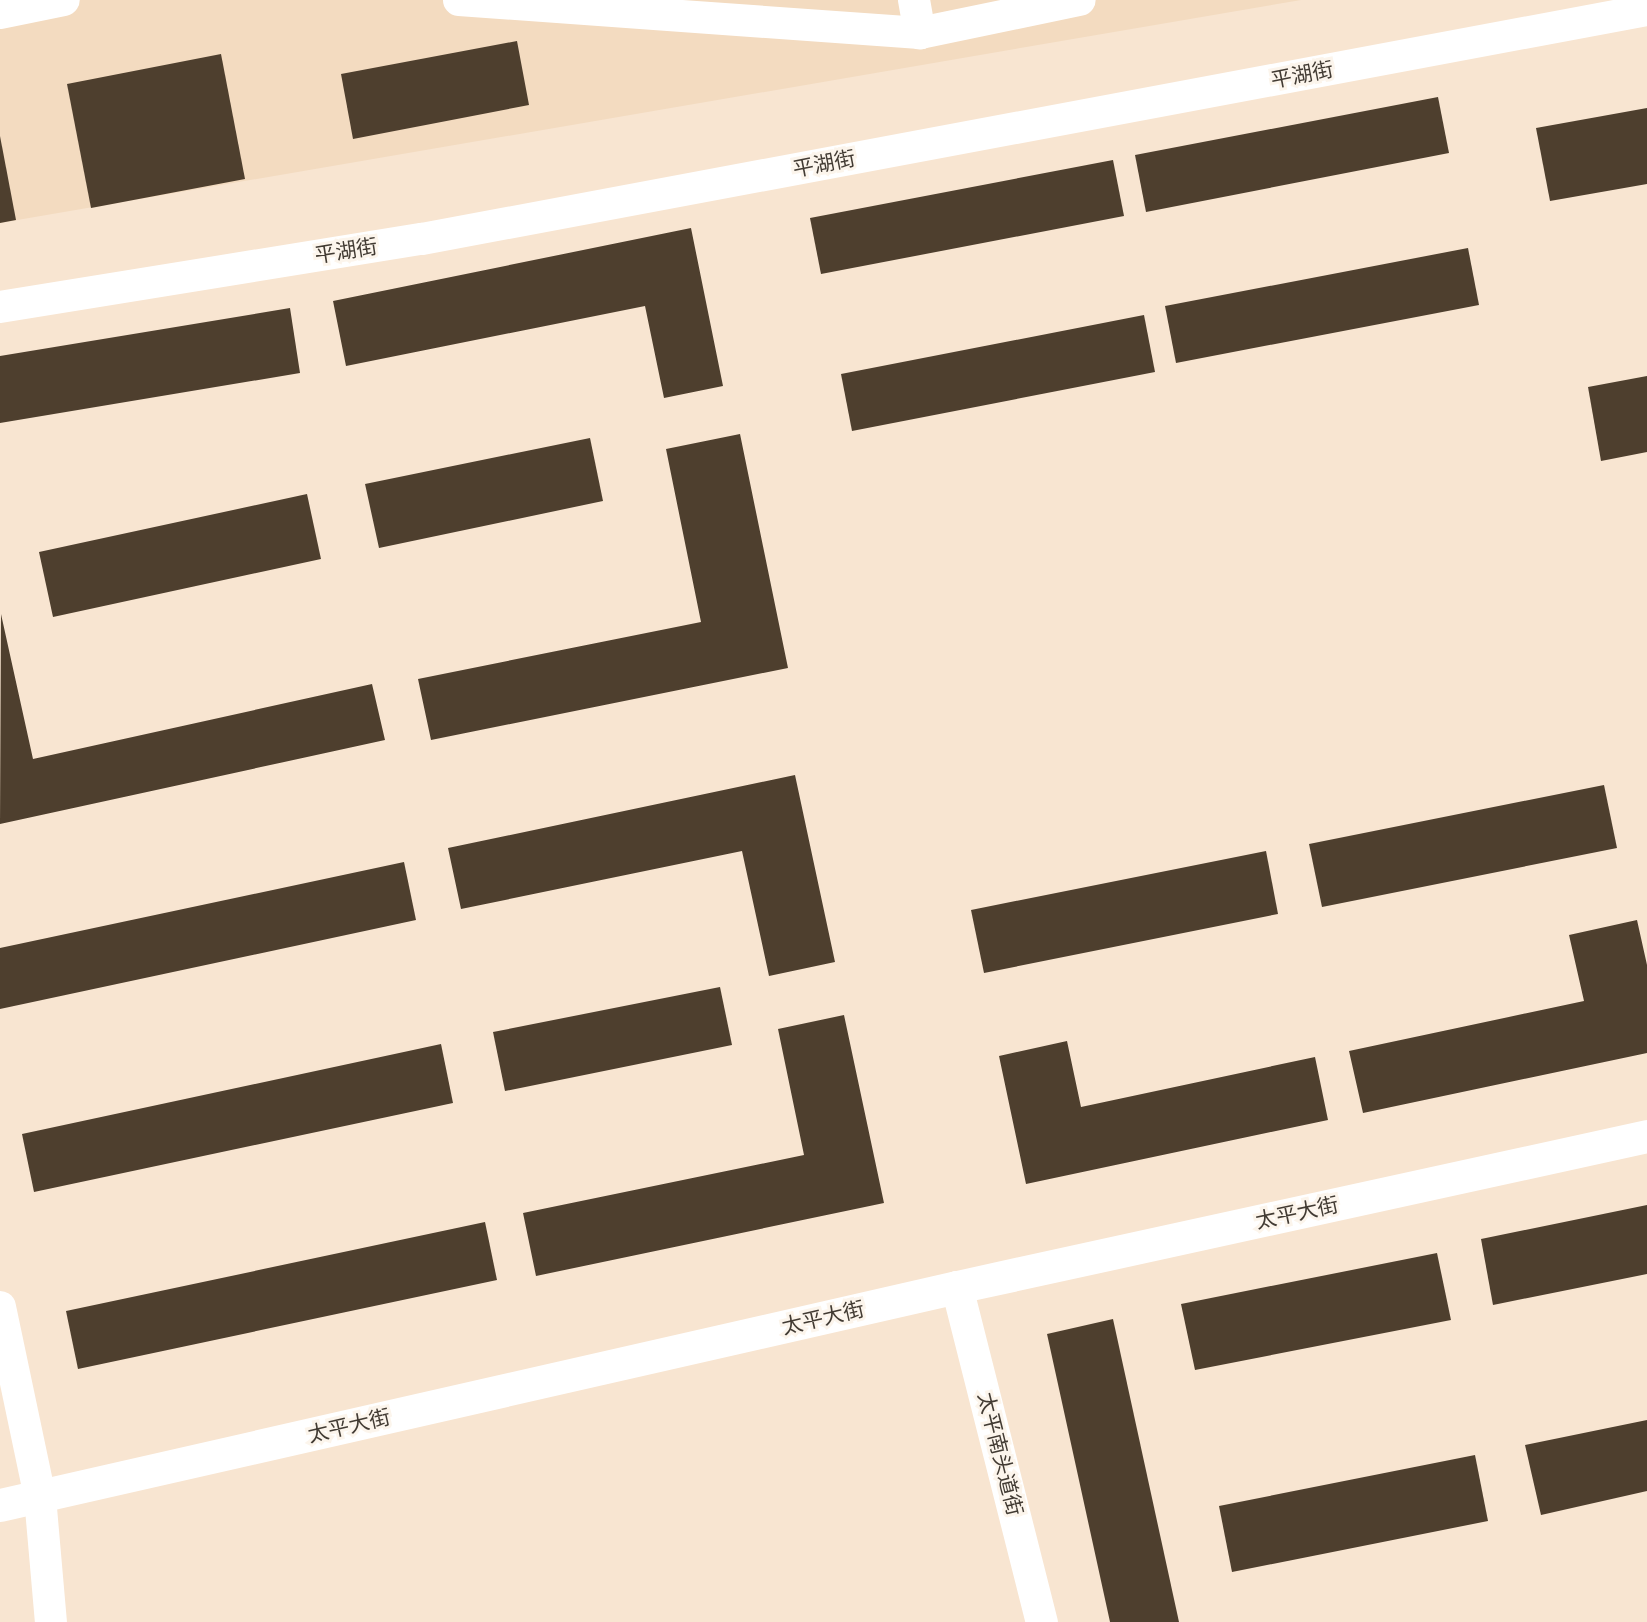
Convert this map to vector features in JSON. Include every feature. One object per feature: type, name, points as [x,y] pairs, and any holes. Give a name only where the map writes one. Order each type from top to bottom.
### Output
[{"type":"main road","name":"太平大街","points":[[0,1505],[957,1287],[1647,1136]]},
{"type":"street","points":[[0,13],[64,0]]},
{"type":"street","points":[[459,0],[920,33],[1080,0]]},
{"type":"street","points":[[914,0],[920,33]]},
{"type":"street","name":"平湖街","points":[[0,307],[434,237],[1647,10]]},
{"type":"street","name":"太平南头道街","points":[[957,1287],[1042,1622]]},
{"type":"street","points":[[0,1307],[40,1497],[51,1622]]},
{"type":"shaded area","points":[[0,0],[1301,0],[0,223]]},
{"type":"building","points":[[517,41],[529,105],[353,139],[341,74]]},
{"type":"building","points":[[221,54],[245,179],[91,208],[67,84]]},
{"type":"building","points":[[1438,97],[1449,153],[1146,212],[1135,155]]},
{"type":"building","points":[[1647,108],[1647,184],[1550,201],[1536,128]]},
{"type":"building","points":[[0,136],[16,220],[0,223]]},
{"type":"building","points":[[1113,160],[1124,216],[821,274],[810,218]]},
{"type":"building","points":[[691,228],[723,386],[664,398],[645,306],[346,366],[333,301]]},
{"type":"building","points":[[1468,248],[1479,305],[1176,363],[1165,306]]},
{"type":"building","points":[[290,308],[300,373],[0,423],[0,356]]},
{"type":"building","points":[[1144,315],[1155,372],[852,431],[841,374]]},
{"type":"building","points":[[1647,376],[1647,452],[1601,461],[1588,387]]},
{"type":"building","points":[[740,434],[788,668],[431,740],[418,679],[701,622],[666,449]]},
{"type":"building","points":[[590,438],[603,501],[379,548],[365,484]]},
{"type":"building","points":[[307,494],[321,559],[53,617],[39,552]]},
{"type":"building","points":[[1,614],[33,759],[372,684],[385,740],[0,824]]},
{"type":"building","points":[[795,775],[835,962],[769,976],[742,851],[461,909],[448,848]]},
{"type":"building","points":[[1604,785],[1617,848],[1322,907],[1309,844]]},
{"type":"building","points":[[1266,851],[1278,914],[984,973],[971,910]]},
{"type":"building","points":[[404,862],[416,920],[0,1009],[0,948]]},
{"type":"building","points":[[1637,920],[1647,965],[1647,1053],[1363,1113],[1349,1051],[1584,1001],[1569,935]]},
{"type":"building","points":[[720,987],[732,1045],[505,1091],[493,1032]]},
{"type":"building","points":[[844,1015],[884,1203],[536,1276],[523,1213],[804,1155],[778,1029]]},
{"type":"building","points":[[1067,1041],[1081,1107],[1315,1057],[1328,1120],[1026,1184],[999,1056]]},
{"type":"building","points":[[441,1044],[453,1103],[34,1192],[22,1134]]},
{"type":"building","points":[[1647,1205],[1647,1274],[1493,1305],[1481,1239]]},
{"type":"building","points":[[485,1222],[497,1280],[78,1369],[66,1311]]},
{"type":"building","points":[[1437,1253],[1451,1320],[1195,1370],[1181,1304]]},
{"type":"building","points":[[1113,1319],[1179,1622],[1110,1622],[1047,1334]]},
{"type":"building","points":[[1647,1420],[1647,1491],[1541,1515],[1525,1445]]},
{"type":"building","points":[[1475,1455],[1488,1521],[1232,1572],[1219,1506]]}]
